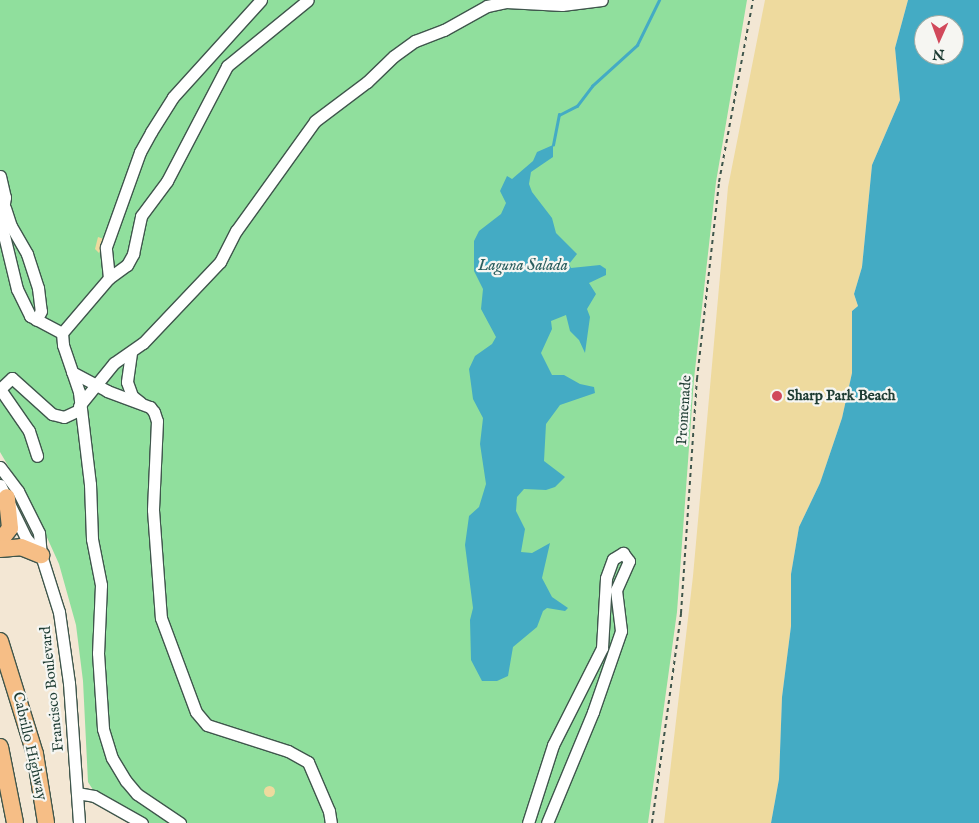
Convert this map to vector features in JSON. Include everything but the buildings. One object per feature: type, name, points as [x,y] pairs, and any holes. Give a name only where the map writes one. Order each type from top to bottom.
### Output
[{"type":"highway","points":[[0,541],[10,528],[3,491]]},
{"type":"highway","points":[[0,550],[21,547],[41,555]]},
{"type":"highway","name":"Cabrillo Highway","points":[[0,641],[35,754],[46,823]]},
{"type":"highway","name":"Cabrillo Highway","points":[[0,747],[15,823]]},
{"type":"street","points":[[109,278],[106,247],[145,142],[173,97],[261,0]]},
{"type":"street","points":[[62,333],[109,278],[127,265],[133,254],[142,216],[167,181],[228,66],[308,0]]},
{"type":"street","points":[[37,456],[29,431],[0,389],[12,378],[52,414],[64,416],[79,408],[94,386],[114,363],[132,353],[220,262],[236,231],[315,122],[367,82],[394,56],[415,40],[449,28],[487,6],[506,2],[562,5],[602,0]]},
{"type":"street","points":[[0,176],[4,203],[11,226],[27,254],[38,288],[41,311],[36,320]]},
{"type":"street","points":[[4,203],[1,223],[10,266],[25,307],[36,320],[62,333],[78,392],[90,484],[92,538],[101,585],[98,653],[103,729],[112,758],[132,787],[180,823]]},
{"type":"street","points":[[132,353],[128,391],[154,412],[158,421],[153,510],[162,627],[196,712],[208,725],[288,751],[308,762],[329,811],[331,823]]},
{"type":"street","points":[[72,372],[94,386],[142,403]]},
{"type":"street","name":"Francisco Boulevard","points":[[0,467],[18,491],[39,533],[41,555],[51,581],[65,648],[79,823]]},
{"type":"street","name":"Francisco Boulevard","points":[[3,491],[26,538],[41,555]]},
{"type":"street","points":[[528,823],[553,745],[602,648],[606,578],[613,559],[623,553],[628,561],[616,590],[621,631],[572,768],[547,823]]},
{"type":"street","points":[[77,793],[94,796],[142,823]]},
{"type":"path","name":"Promenade","points":[[652,823],[681,612],[697,379],[719,182],[753,0]]},
{"type":"green space","points":[[0,0],[747,0],[716,182],[694,379],[677,612],[648,823],[149,823],[95,793],[88,782],[83,681],[76,625],[59,564],[36,513],[0,452]]},
{"type":"sand","name":"Sharp Park Beach","points":[[765,0],[908,0],[895,48],[900,100],[872,165],[862,267],[854,294],[858,306],[852,311],[852,373],[842,418],[820,483],[799,527],[791,574],[791,626],[782,697],[779,779],[771,823],[664,823],[693,576],[728,187]]},
{"type":"sand","points":[[98,237],[104,239],[99,253],[95,249]]},
{"type":"sand","points":[[269,785],[275,791],[269,797],[263,791]]},
{"type":"water","points":[[908,0],[979,0],[979,823],[771,823],[779,779],[782,697],[791,626],[791,574],[799,527],[820,483],[842,418],[852,373],[852,311],[858,306],[854,294],[862,267],[872,165],[900,100],[895,48]]},
{"type":"water","name":"Laguna Salada","points":[[553,145],[553,157],[531,172],[529,184],[532,192],[552,218],[556,233],[577,254],[569,264],[571,268],[600,265],[606,269],[606,275],[589,283],[596,294],[587,309],[590,317],[585,353],[579,340],[570,331],[566,315],[551,321],[552,329],[541,353],[552,375],[564,375],[580,384],[594,387],[595,393],[560,405],[546,424],[544,461],[565,477],[555,487],[546,490],[524,489],[517,497],[516,511],[525,529],[521,552],[532,553],[550,543],[542,578],[552,597],[568,608],[565,611],[547,608],[543,611],[537,627],[513,647],[508,676],[497,681],[482,681],[471,660],[470,620],[473,608],[465,545],[469,516],[479,507],[486,484],[480,444],[483,418],[473,399],[469,369],[475,356],[492,344],[496,337],[481,309],[483,289],[474,271],[474,241],[479,231],[501,214],[506,203],[500,191],[507,176],[512,179],[533,161],[537,152]]},
{"type":"waterway","points":[[553,145],[559,115],[577,106],[592,86],[637,45],[659,0]]},
{"type":"place","name":"Sharp Park Beach","points":[[777,396]]}]
